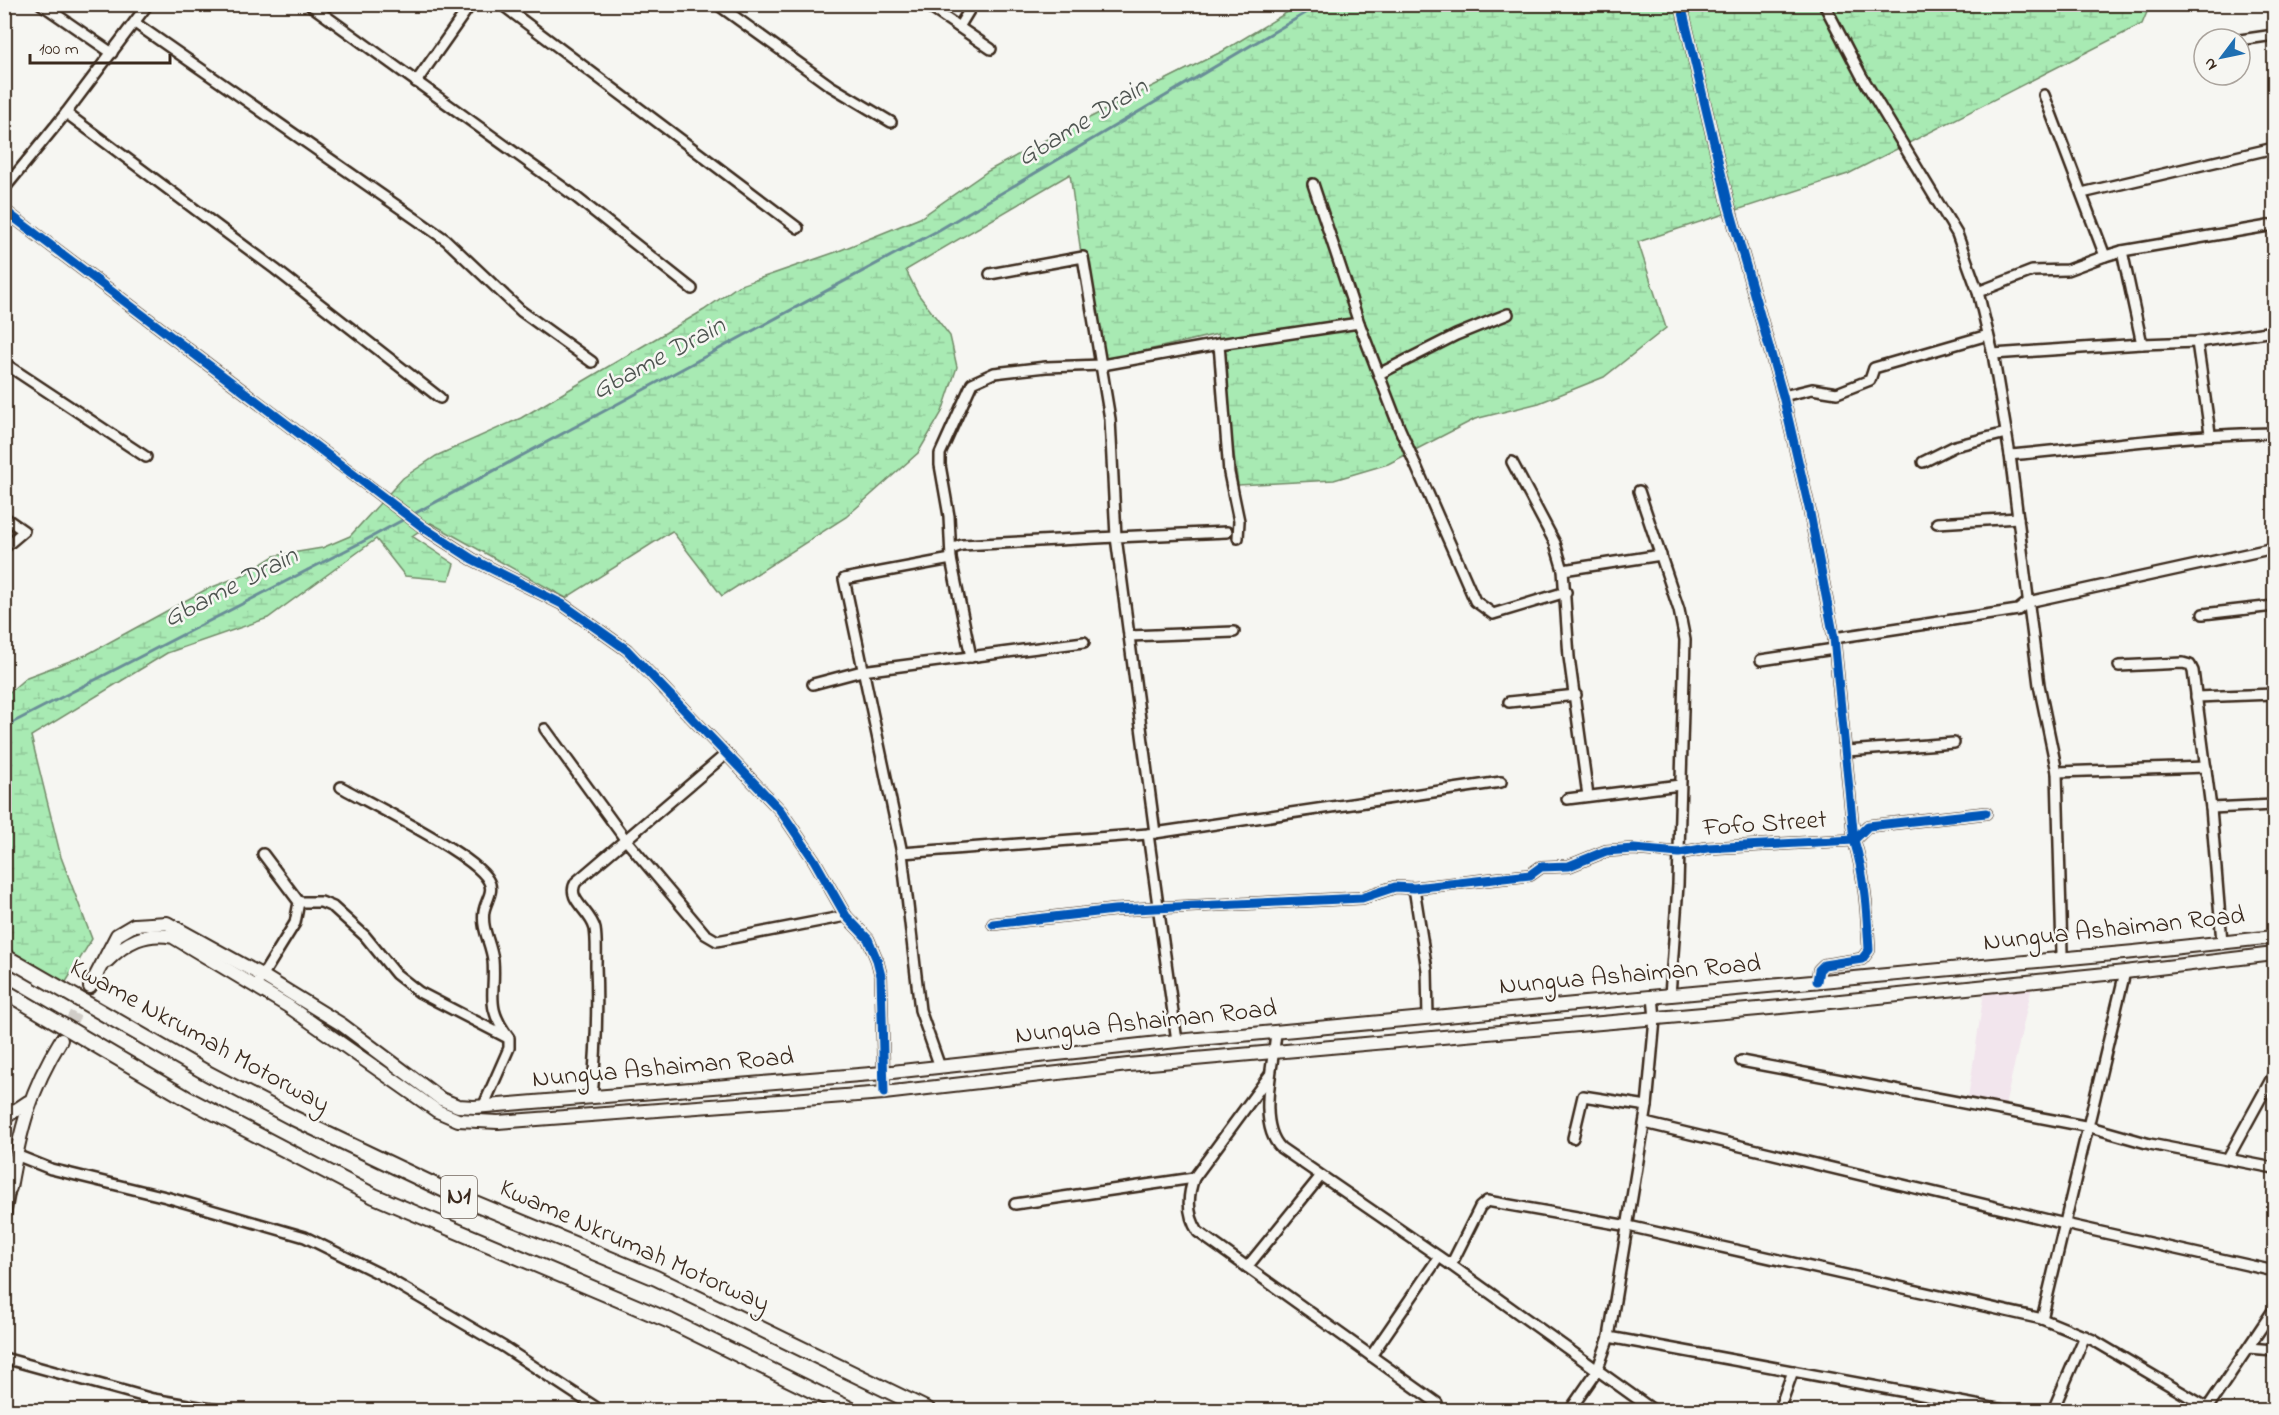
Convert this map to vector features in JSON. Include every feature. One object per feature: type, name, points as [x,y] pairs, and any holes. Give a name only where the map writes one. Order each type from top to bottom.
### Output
[{"type":"highway","name":"Kwame Nkrumah Motorway","points":[[4,956],[207,1073],[302,1122],[453,1194],[657,1278],[928,1410]]},
{"type":"highway","name":"Kwame Nkrumah Motorway","points":[[4,991],[188,1099],[374,1196],[670,1321],[852,1410]]},
{"type":"main road","name":"Nungua Ashaiman Road","points":[[90,987],[117,935],[134,925],[167,923],[260,981],[341,1024],[398,1070],[441,1099],[458,1106],[483,1107],[883,1073],[1177,1041],[2274,937]]},
{"type":"main road","name":"Nungua Ashaiman Road","points":[[260,981],[419,1100],[458,1120],[519,1121],[884,1093],[1275,1052],[2125,972],[2274,954]]},
{"type":"main road","points":[[7,1187],[11,1159],[28,1102],[42,1070],[61,1040]]},
{"type":"main road","points":[[4,1118],[28,1102]]},
{"type":"street","points":[[41,4],[112,53]]},
{"type":"street","points":[[4,189],[66,113],[148,4]]},
{"type":"street","points":[[309,4],[573,194],[692,289]]},
{"type":"street","points":[[416,81],[471,4]]},
{"type":"street","points":[[501,4],[798,228]]},
{"type":"street","points":[[717,4],[829,85],[891,122]]},
{"type":"street","points":[[926,4],[991,49]]},
{"type":"street","points":[[959,27],[973,4]]},
{"type":"street","points":[[1682,4],[1729,206],[1783,396],[1809,508],[1834,638],[1847,751],[1854,840],[1862,870],[1869,950],[1862,959],[1824,965],[1819,970],[1817,981]]},
{"type":"street","points":[[1824,4],[1862,75],[1957,234],[1978,292],[1993,354],[2010,455],[2039,685],[2057,772],[2062,953],[2060,958]]},
{"type":"street","points":[[135,23],[446,240],[521,311],[592,362]]},
{"type":"street","points":[[2252,38],[2274,35]]},
{"type":"street","points":[[2044,95],[2105,256]]},
{"type":"street","points":[[66,113],[275,269],[440,398]]},
{"type":"street","points":[[2082,194],[2274,148]]},
{"type":"street","points":[[1313,184],[1359,323],[1398,427],[1475,601],[1493,614],[1566,592]]},
{"type":"street","points":[[4,210],[327,457],[424,528],[472,559],[562,604],[627,650],[679,701],[780,810],[814,860],[846,916],[868,939],[881,976],[884,1093]]},
{"type":"street","points":[[1978,292],[2032,271],[2067,270],[2122,251],[2274,225]]},
{"type":"street","points":[[2122,251],[2142,344]]},
{"type":"street","points":[[990,274],[1083,257],[1110,419],[1116,537],[1177,1041]]},
{"type":"street","points":[[1379,374],[1456,335],[1508,314]]},
{"type":"street","points":[[971,657],[951,554],[940,453],[972,383],[994,373],[1046,367],[1102,365],[1219,344],[1359,323]]},
{"type":"street","points":[[1993,354],[2197,342],[2274,331]]},
{"type":"street","points":[[1783,396],[1812,389],[1837,393],[1870,380],[1874,368],[1988,335]]},
{"type":"street","points":[[2197,342],[2210,433]]},
{"type":"street","points":[[1219,344],[1229,473],[1239,520],[1238,538]]},
{"type":"street","points":[[4,363],[146,457]]},
{"type":"street","points":[[1923,462],[1955,446],[2006,433]]},
{"type":"street","points":[[2010,455],[2141,443],[2210,433],[2274,433]]},
{"type":"street","points":[[1512,462],[1555,543],[1563,570],[1569,657],[1588,796]]},
{"type":"street","points":[[1639,491],[1679,610],[1685,640],[1679,853],[1670,995]]},
{"type":"street","points":[[4,517],[24,531],[4,548]]},
{"type":"street","points":[[1937,523],[2018,518]]},
{"type":"street","points":[[939,1067],[920,1010],[902,853],[844,579],[951,554],[962,545],[1227,532]]},
{"type":"street","points":[[1834,638],[2018,610],[2028,602],[2274,548]]},
{"type":"street","points":[[1563,570],[1660,555]]},
{"type":"street","points":[[2203,614],[2274,606]]},
{"type":"street","points":[[1129,636],[1234,632]]},
{"type":"street","points":[[813,684],[862,671],[1084,642]]},
{"type":"street","points":[[1761,660],[1834,649]]},
{"type":"street","points":[[2119,666],[2183,663],[2190,666],[2211,808],[2222,942]]},
{"type":"street","points":[[2196,698],[2274,694]]},
{"type":"street","points":[[1509,702],[1576,695]]},
{"type":"street","points":[[545,729],[625,839],[693,924],[717,941],[846,916]]},
{"type":"street","points":[[1847,751],[1953,743]]},
{"type":"street","points":[[592,1097],[598,1007],[595,929],[590,916],[572,895],[572,888],[625,839],[726,754]]},
{"type":"street","points":[[2057,772],[2206,766]]},
{"type":"street","points":[[902,853],[1151,833],[1502,782]]},
{"type":"street","points":[[1567,799],[1680,785]]},
{"type":"street","points":[[341,787],[457,852],[487,877],[491,889],[484,910],[484,921],[493,957],[491,1002],[502,1029],[509,1038],[509,1048],[483,1107]]},
{"type":"street","points":[[2211,808],[2274,805]]},
{"type":"street","points":[[1854,840],[1868,826],[1986,813]]},
{"type":"street","name":"Fofo Street","points":[[993,924],[1114,910],[1346,900],[1362,898],[1395,887],[1414,888],[1530,875],[1541,867],[1569,866],[1606,851],[1634,849],[1679,853],[1707,848],[1854,840]]},
{"type":"street","points":[[260,981],[295,923],[298,902],[263,854]]},
{"type":"street","points":[[1414,888],[1427,970],[1428,1018]]},
{"type":"street","points":[[298,902],[321,902],[333,907],[365,936],[396,974],[419,992],[509,1038]]},
{"type":"street","points":[[2042,1319],[2090,1127],[2125,972]]},
{"type":"street","points":[[1570,1410],[1597,1371],[1609,1336],[1645,1123],[1655,1018],[1653,996]]},
{"type":"street","points":[[1276,1032],[1275,1052],[1269,1076],[1272,1136],[1281,1148],[1451,1265],[1653,1410]]},
{"type":"street","points":[[1741,1061],[2090,1127],[2150,1144],[2274,1168]]},
{"type":"street","points":[[2228,1158],[2274,1074]]},
{"type":"street","points":[[1269,1076],[1194,1178],[1189,1193],[1192,1222],[1198,1232],[1437,1403]]},
{"type":"street","points":[[1573,1138],[1583,1096],[1647,1106]]},
{"type":"street","points":[[1645,1123],[2065,1224],[2274,1271]]},
{"type":"street","points":[[11,1159],[166,1197],[305,1237],[381,1274],[504,1347],[600,1410]]},
{"type":"street","points":[[1247,1268],[1320,1177]]},
{"type":"street","points":[[1015,1204],[1194,1178]]},
{"type":"street","points":[[4,1222],[7,1187]]},
{"type":"street","points":[[1451,1265],[1480,1208],[1487,1201],[1628,1226],[2042,1319],[2085,1336],[2207,1409],[2274,1309]]},
{"type":"street","points":[[1371,1356],[1439,1257]]},
{"type":"street","points":[[1609,1336],[2003,1410]]},
{"type":"street","points":[[2053,1410],[2085,1336]]},
{"type":"street","points":[[2248,1348],[2274,1350]]},
{"type":"street","points":[[4,1358],[153,1399],[218,1410]]},
{"type":"street","points":[[1779,1410],[1793,1371]]},
{"type":"shaded area","points":[[2032,986],[2005,1106],[1968,1098],[1984,992]]},
{"type":"green space","points":[[1299,5],[2150,5],[2142,24],[1848,174],[1638,242],[1666,328],[1604,377],[1539,403],[1475,419],[1388,464],[1334,480],[1238,485],[1218,334],[1096,362],[1070,174],[906,270],[918,294],[950,336],[957,367],[942,412],[918,453],[846,517],[722,596],[672,531],[566,598],[431,523],[412,536],[454,564],[449,580],[405,576],[376,539],[268,618],[167,653],[31,736],[61,857],[92,939],[63,987],[5,949],[4,697],[27,677],[86,655],[205,590],[243,575],[274,556],[322,548],[350,536],[403,478],[436,456],[521,418],[704,310],[738,286],[836,252],[920,218],[988,171],[1223,51]]},
{"type":"waterway","name":"Gbame Drain","points":[[4,727],[362,542],[939,230],[1321,4]]},
{"type":"tunnel","points":[[61,1040],[90,987]]},
{"type":"cycle path","points":[[1681,4],[1729,206],[1783,396],[1809,508],[1834,638],[1854,840],[1863,881],[1869,950],[1862,959],[1824,965],[1819,970],[1817,981]]},
{"type":"cycle path","points":[[4,210],[424,528],[472,559],[562,604],[627,650],[780,810],[814,860],[846,916],[868,939],[881,976],[884,1093]]},
{"type":"cycle path","points":[[993,924],[1114,910],[1362,898],[1395,887],[1414,888],[1530,875],[1541,867],[1569,866],[1606,851],[1634,849],[1679,853],[1707,848],[1854,840],[1868,826],[1986,813]]}]
